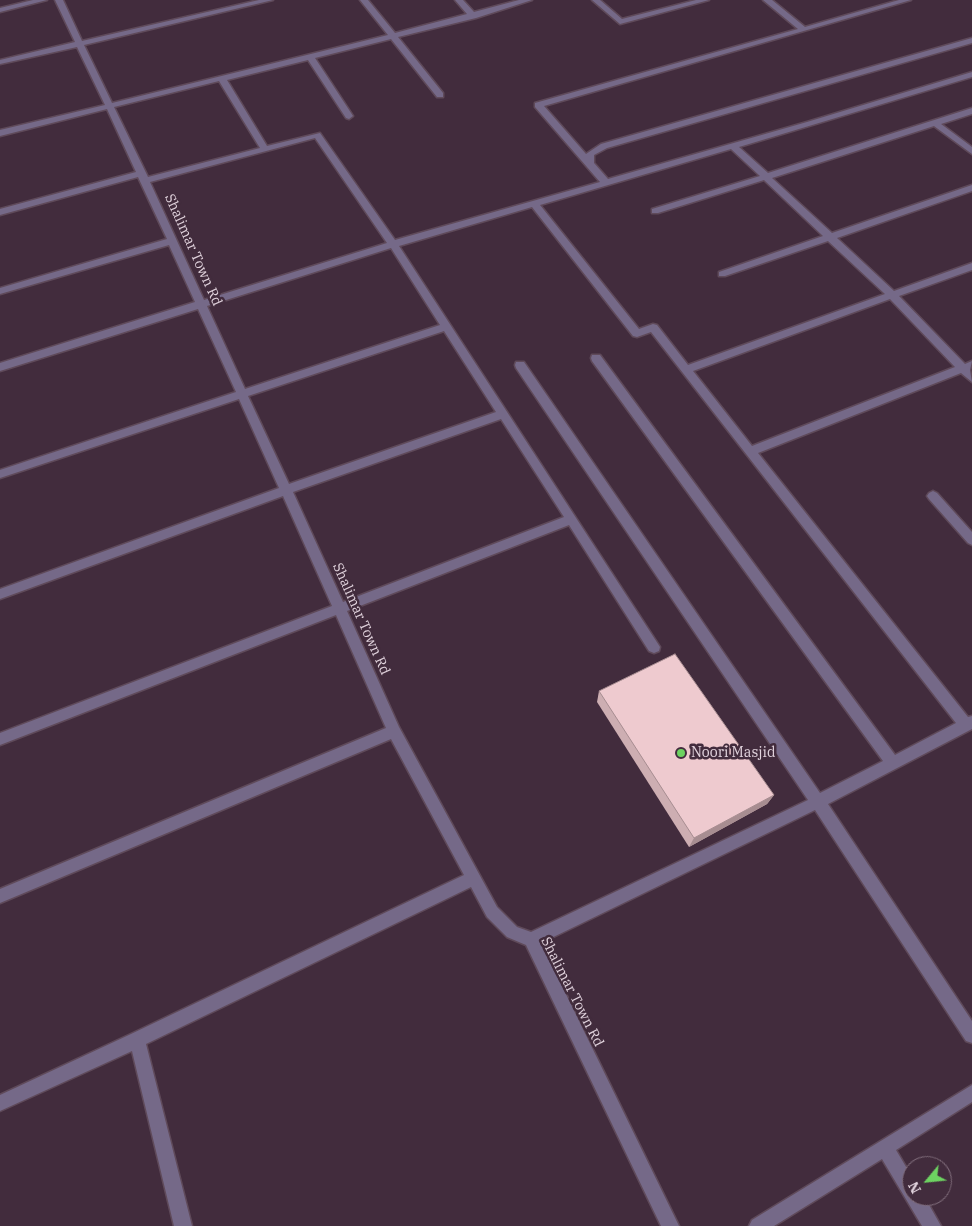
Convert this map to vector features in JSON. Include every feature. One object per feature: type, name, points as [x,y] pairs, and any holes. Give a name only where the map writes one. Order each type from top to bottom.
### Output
[{"type":"street","points":[[0,10],[43,0]]},
{"type":"street","name":"Shalimar Town Rd","points":[[59,0],[143,177],[394,731],[492,912],[512,932],[531,940],[670,1226]]},
{"type":"street","points":[[0,62],[270,0]]},
{"type":"street","points":[[364,0],[440,95]]},
{"type":"street","points":[[459,0],[473,16]]},
{"type":"street","points":[[0,134],[110,105],[473,16],[512,3],[528,0]]},
{"type":"street","points":[[596,0],[620,22],[705,0]]},
{"type":"street","points":[[767,0],[803,29]]},
{"type":"street","points":[[606,183],[538,105],[907,0]]},
{"type":"street","points":[[589,163],[590,154],[604,146],[972,40]]},
{"type":"street","points":[[310,57],[349,116]]},
{"type":"street","points":[[0,367],[393,244],[733,146],[972,74]]},
{"type":"street","points":[[222,78],[265,149]]},
{"type":"street","points":[[655,211],[972,111]]},
{"type":"street","points":[[934,123],[972,151]]},
{"type":"street","points":[[0,212],[317,135],[393,244],[654,646]]},
{"type":"street","points":[[733,146],[968,367],[972,378]]},
{"type":"street","points":[[722,274],[972,188]]},
{"type":"street","points":[[531,940],[818,802],[969,724],[653,328],[636,333],[535,204]]},
{"type":"street","points":[[0,291],[172,241]]},
{"type":"street","points":[[685,370],[972,266]]},
{"type":"street","points":[[0,474],[447,326]]},
{"type":"street","points":[[596,358],[893,763]]},
{"type":"street","points":[[520,365],[818,802],[972,1035]]},
{"type":"street","points":[[750,451],[968,367]]},
{"type":"street","points":[[0,594],[286,490],[504,414]]},
{"type":"street","points":[[933,496],[972,540]]},
{"type":"street","points":[[0,739],[572,519]]},
{"type":"street","points":[[0,896],[394,731]]},
{"type":"street","points":[[0,1103],[137,1040],[474,878]]},
{"type":"street","points":[[137,1040],[183,1226]]},
{"type":"street","points":[[758,1226],[972,1093]]},
{"type":"street","points":[[885,1148],[902,1177]]},
{"type":"street","points":[[920,1206],[932,1226]]},
{"type":"building","name":"Noori Masjid","points":[[675,654],[774,795],[694,838],[599,691]]},
{"type":"place","name":"Noori Masjid","points":[[681,753]]}]
